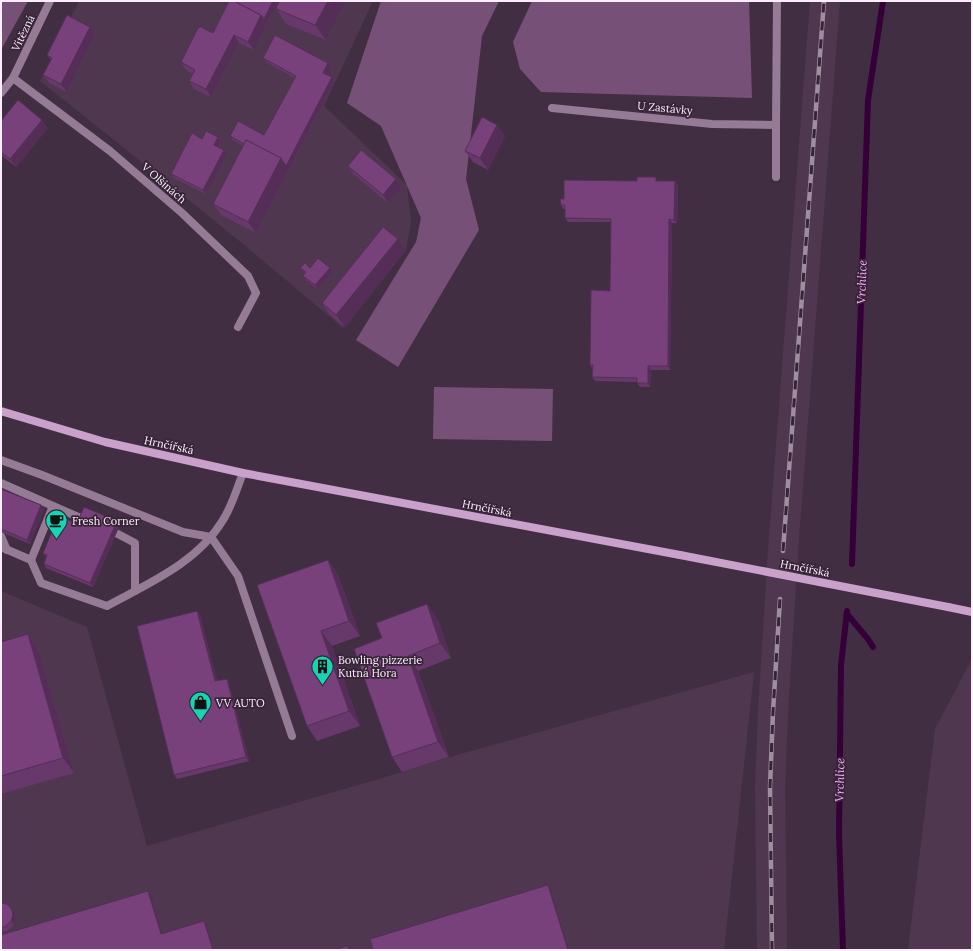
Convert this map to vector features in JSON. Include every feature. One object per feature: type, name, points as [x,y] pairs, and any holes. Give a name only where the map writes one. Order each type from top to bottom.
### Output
[{"type":"main road","name":"Hrnčířská","points":[[1,411],[105,442],[243,472],[972,612]]},
{"type":"street","name":"Vítězná","points":[[1,93],[13,78],[50,1]]},
{"type":"street","points":[[776,177],[777,1]]},
{"type":"street","name":"V Olšinách","points":[[13,78],[110,151],[182,213],[248,276],[256,293],[238,327]]},
{"type":"street","name":"U Zastávky","points":[[552,108],[712,124],[776,125]]},
{"type":"street","points":[[1,460],[183,532],[211,537],[238,576],[292,736]]},
{"type":"street","points":[[1,536],[4,548],[31,560],[41,583],[107,606],[176,569],[195,554],[224,520],[243,472]]},
{"type":"street","points":[[1,483],[83,519]]},
{"type":"street","points":[[31,560],[53,506]]},
{"type":"street","points":[[116,533],[135,543],[135,591]]},
{"type":"shaded area","points":[[1,1],[28,1],[1,50]]},
{"type":"shaded area","points":[[79,1],[373,1],[324,106],[407,185],[411,222],[406,250],[343,328],[248,248],[40,81]]},
{"type":"shaded area","points":[[381,1],[499,1],[482,36],[466,179],[479,230],[398,367],[356,340],[416,242],[421,218],[381,126],[347,103]]},
{"type":"shaded area","points":[[532,1],[749,1],[752,98],[541,92],[520,69],[513,42]]},
{"type":"shaded area","points":[[810,1],[840,1],[798,552],[788,713],[785,787],[787,950],[757,950],[755,787],[758,711],[768,550]]},
{"type":"shaded area","points":[[434,387],[553,389],[552,441],[433,439]]},
{"type":"shaded area","points":[[1,591],[87,627],[147,846],[457,755],[754,672],[724,950],[1,950]]},
{"type":"shaded area","points":[[972,659],[972,950],[908,950],[935,729]]},
{"type":"building","points":[[229,1],[234,1],[261,15],[248,42],[234,35],[206,89],[189,81],[195,70],[181,62],[198,28],[201,27],[213,33]]},
{"type":"building","points":[[234,1],[273,1],[264,19],[261,15]]},
{"type":"building","points":[[279,1],[328,1],[315,25],[276,9]]},
{"type":"building","points":[[67,15],[90,27],[61,84],[43,75],[52,58],[47,55]]},
{"type":"building","points":[[275,35],[328,63],[323,73],[332,77],[286,166],[281,158],[246,140],[244,144],[230,136],[238,121],[264,135],[296,76],[263,58]]},
{"type":"building","points":[[18,100],[42,120],[10,159],[1,152],[1,121]]},
{"type":"building","points":[[482,117],[497,125],[480,158],[465,151]]},
{"type":"building","points":[[206,131],[218,137],[214,145],[224,150],[203,190],[171,174],[192,133],[202,139]]},
{"type":"building","points":[[246,140],[281,158],[248,222],[213,204]]},
{"type":"building","points":[[361,150],[396,179],[383,195],[348,166]]},
{"type":"building","points":[[637,177],[656,177],[656,181],[675,181],[674,220],[669,219],[668,366],[648,366],[648,383],[637,383],[637,378],[592,377],[593,365],[590,365],[591,290],[610,291],[611,219],[565,218],[565,205],[561,205],[560,199],[564,199],[564,180],[637,181]]},
{"type":"building","points":[[383,227],[398,239],[336,315],[322,303]]},
{"type":"building","points":[[318,258],[330,268],[315,285],[303,276],[306,272],[300,268],[305,263],[310,268]]},
{"type":"building","points":[[1,489],[41,505],[27,540],[1,529]]},
{"type":"building","points":[[84,507],[117,521],[90,583],[44,564],[47,555],[43,553],[58,517],[77,523]]},
{"type":"building","name":"Bowling pizzerie Kutná Hora","points":[[328,560],[349,621],[321,631],[349,711],[307,726],[257,585]]},
{"type":"building","points":[[427,604],[440,643],[408,656],[438,742],[392,757],[354,649],[382,638],[376,623]]},
{"type":"building","name":"VV AUTO","points":[[197,611],[215,681],[227,679],[246,757],[174,775],[137,626]]},
{"type":"building","points":[[28,634],[63,758],[1,776],[1,642]]},
{"type":"building","points":[[548,885],[568,950],[373,950],[370,939]]},
{"type":"building","points":[[148,891],[161,934],[204,921],[213,950],[1,950],[1,935]]},
{"type":"building","points":[[1,903],[7,904],[12,910],[13,915],[11,921],[5,927],[1,927]]},
{"type":"building","points":[[348,946],[349,950],[333,950]]},
{"type":"waterway","name":"Vrchlice","points":[[852,564],[868,100],[883,1]]},
{"type":"waterway","name":"Vrchlice","points":[[843,950],[839,835],[841,665],[847,611]]},
{"type":"waterway","points":[[847,614],[873,647]]},
{"type":"railway","points":[[783,551],[824,1]]},
{"type":"railway","points":[[772,950],[770,787],[780,599]]},
{"type":"place","name":"Fresh Corner","points":[[57,540]]},
{"type":"place","name":"Bowling pizzerie Kutná Hora","points":[[322,686]]},
{"type":"place","name":"VV AUTO","points":[[201,722]]}]
